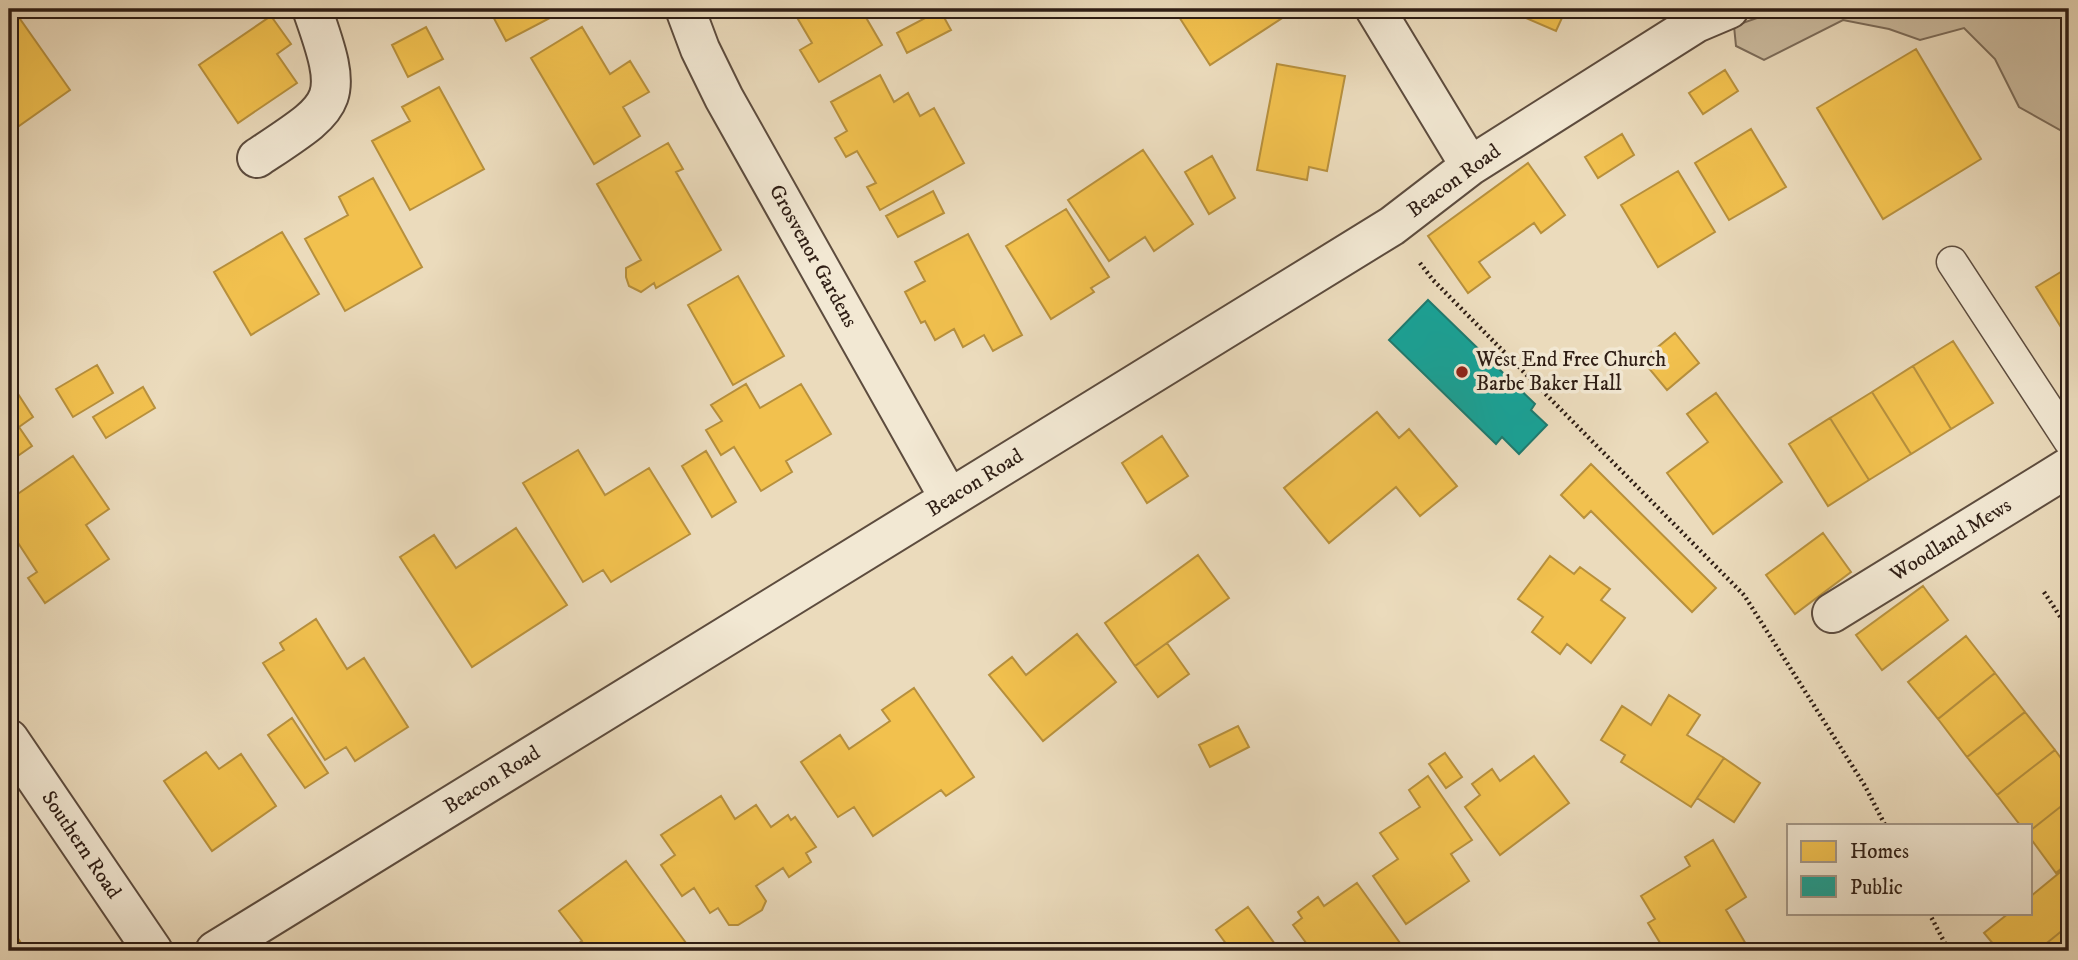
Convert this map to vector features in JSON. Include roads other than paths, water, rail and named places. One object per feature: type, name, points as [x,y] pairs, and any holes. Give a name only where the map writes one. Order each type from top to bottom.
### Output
[{"type":"street","points":[[257,158],[323,110],[332,89],[330,63],[312,9]]},
{"type":"street","name":"Grosvenor Gardens","points":[[685,9],[700,50],[724,98],[949,498]]},
{"type":"street","points":[[1375,9],[1470,166]]},
{"type":"street","name":"Beacon Road","points":[[215,951],[1392,226],[1470,166],[1696,23],[1729,9]]},
{"type":"street","name":"Woodland Mews","points":[[1832,613],[2069,467]]},
{"type":"street","name":"Southern Road","points":[[9,739],[153,951]]},
{"type":"lane","points":[[1952,262],[2069,441]]},
{"type":"place","name":"West End Free Church Barbe Baker Hall","points":[[1462,372]]}]
